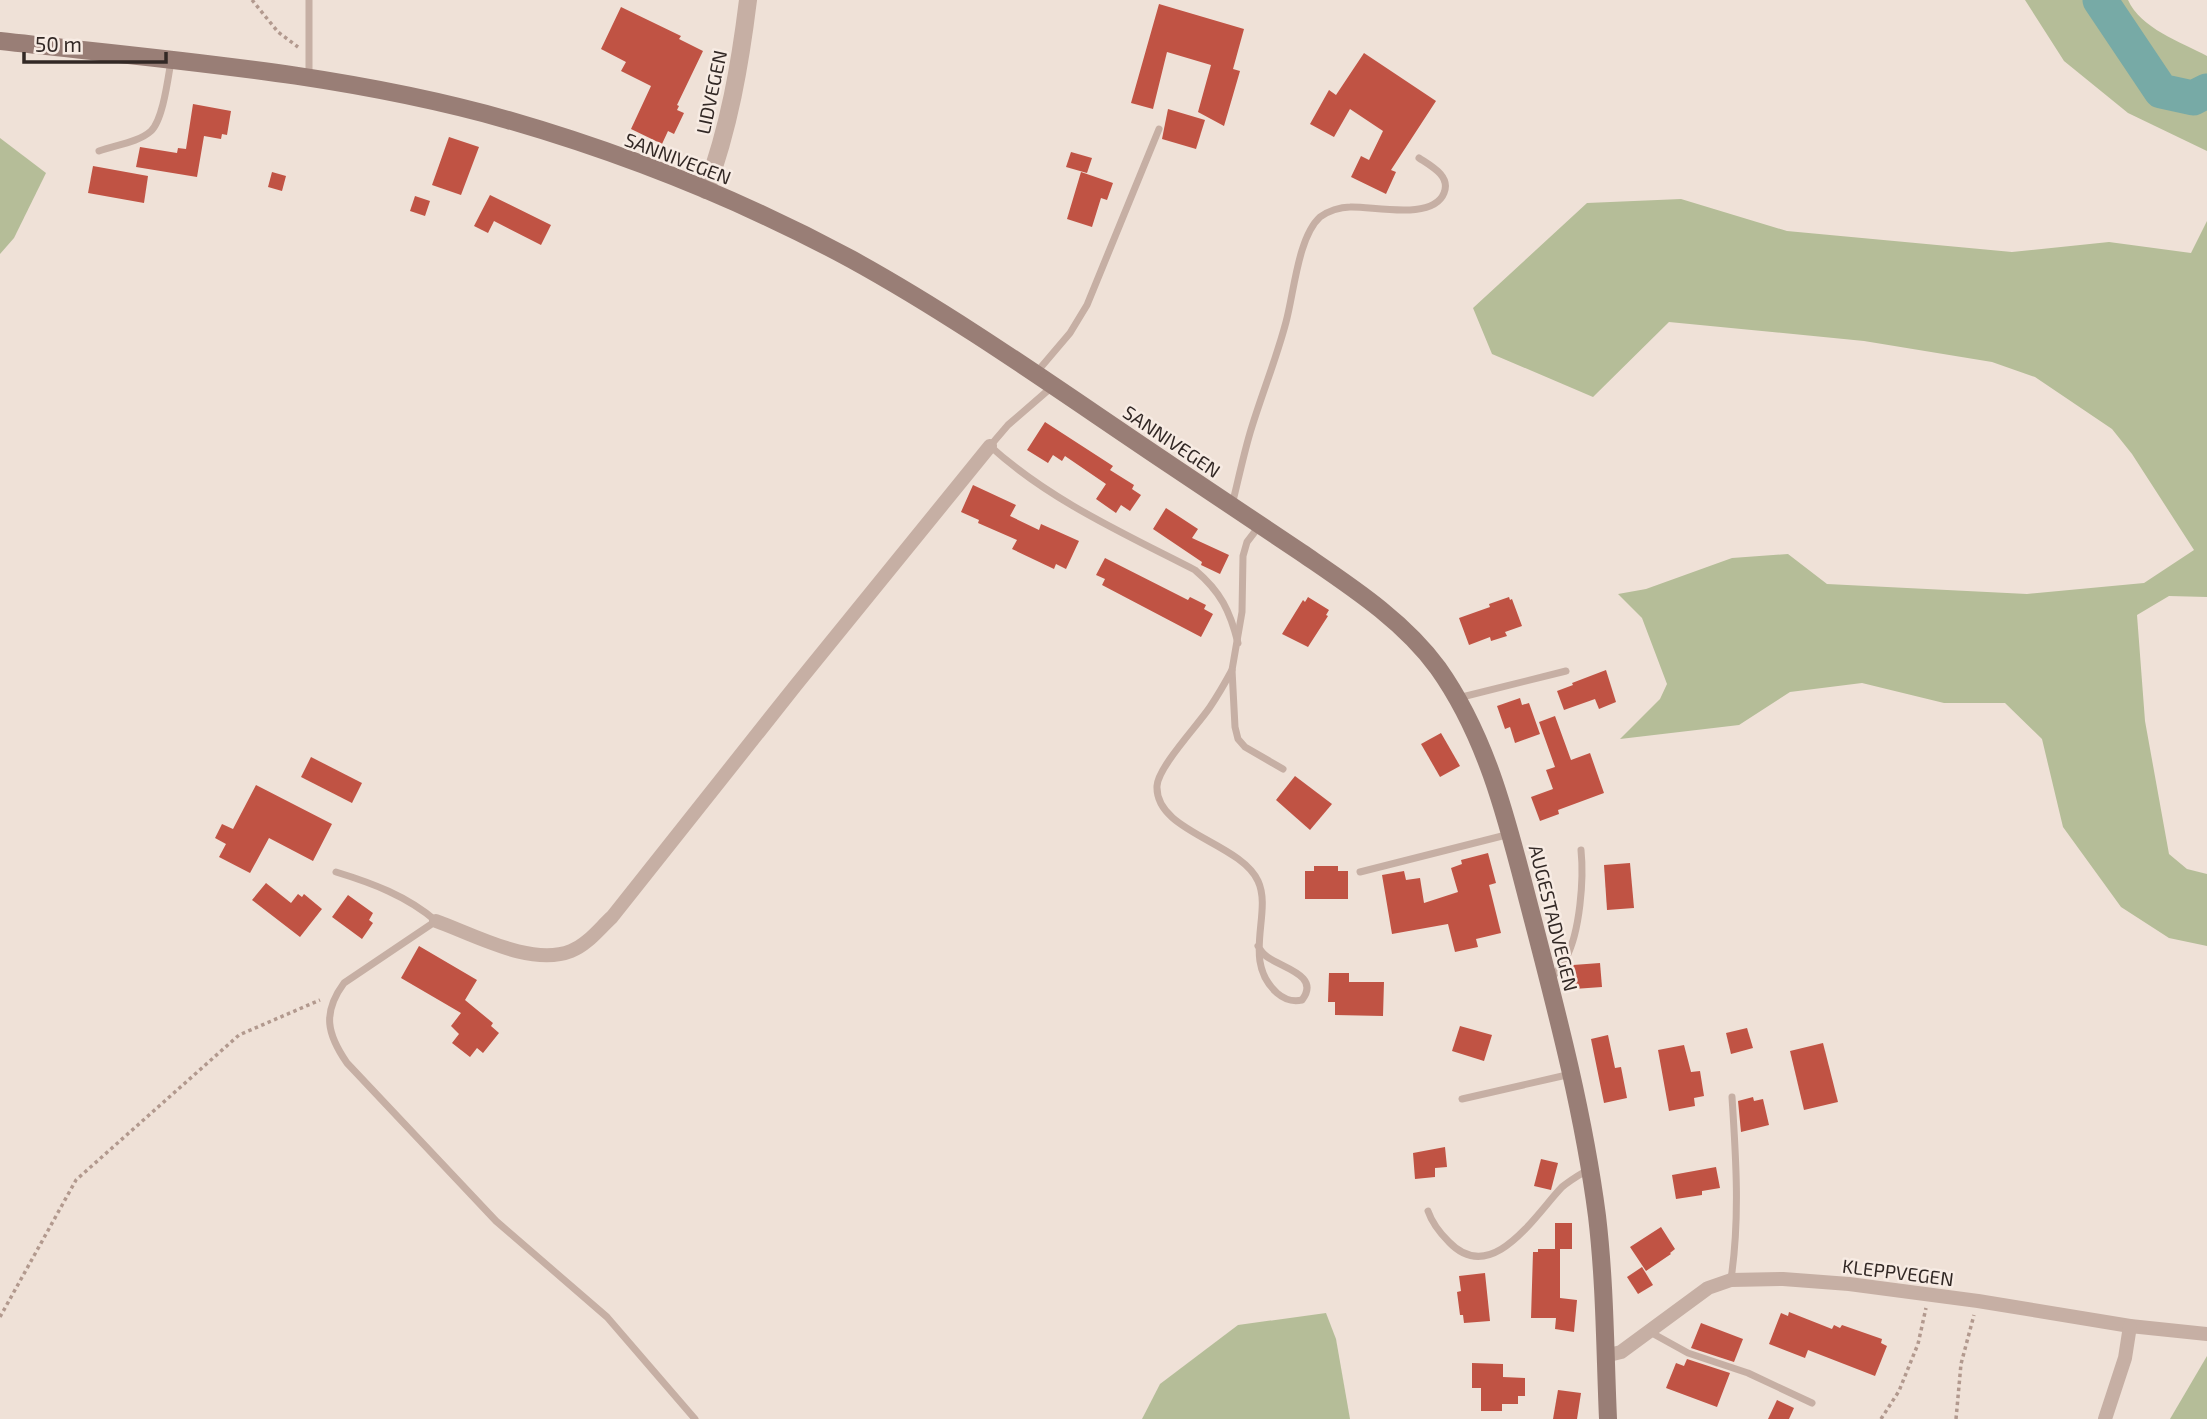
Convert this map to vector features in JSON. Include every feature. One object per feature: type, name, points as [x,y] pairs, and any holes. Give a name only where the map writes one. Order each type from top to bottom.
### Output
[{"type":"main road","name":"SANNIVEGEN","points":[[0,41],[309,79],[415,98],[512,121],[706,190],[770,218],[853,261],[936,310],[1260,525]]},
{"type":"main road","name":"AUGESTADVEGEN","points":[[1260,525],[1391,618],[1437,666],[1470,722],[1499,791],[1572,1073],[1589,1169],[1603,1271],[1608,1419]]},
{"type":"street","name":"LIDVEGEN","points":[[706,190],[718,159],[730,113],[748,0]]},
{"type":"street","points":[[436,920],[524,953],[558,955],[585,943],[612,917],[990,446]]},
{"type":"street","name":"KLEPPVEGEN","points":[[1605,1356],[1620,1352],[1708,1288],[1731,1280],[1783,1279],[1849,1284],[1978,1301],[2130,1326],[2207,1334]]},
{"type":"street","points":[[2105,1419],[2125,1358],[2130,1326]]},
{"type":"lane","points":[[309,0],[309,79]]},
{"type":"lane","points":[[99,150],[138,138],[151,131],[157,123],[172,61]]},
{"type":"lane","points":[[1035,374],[1070,333],[1087,305],[1159,129]]},
{"type":"lane","points":[[1232,506],[1251,432],[1286,322],[1307,237],[1320,218],[1329,211],[1347,206],[1414,210],[1439,202],[1446,187],[1443,177],[1419,158]]},
{"type":"lane","points":[[1053,386],[1008,425],[990,446],[1006,461],[1080,510],[1195,570],[1224,602],[1231,616],[1238,643]]},
{"type":"lane","points":[[1260,525],[1247,542],[1243,556],[1238,643],[1232,670],[1238,738],[1245,747],[1283,769]]},
{"type":"lane","points":[[1232,670],[1211,706],[1167,764],[1157,784],[1158,801],[1162,808],[1180,822],[1241,859],[1258,881],[1261,909],[1258,946],[1262,969],[1272,988],[1280,996],[1294,1002],[1302,1000],[1307,989],[1306,982],[1293,970],[1265,956],[1258,946]]},
{"type":"lane","points":[[1457,699],[1566,671]]},
{"type":"lane","points":[[1360,872],[1511,834]]},
{"type":"lane","points":[[1549,981],[1566,959],[1572,944],[1582,875],[1581,850]]},
{"type":"lane","points":[[336,872],[369,882],[421,908],[436,920],[355,973],[338,992],[329,1021],[331,1036],[347,1063],[496,1221],[607,1317],[695,1419]]},
{"type":"lane","points":[[1462,1099],[1572,1073]]},
{"type":"lane","points":[[1731,1280],[1736,1248],[1737,1163],[1732,1097]]},
{"type":"lane","points":[[1428,1212],[1435,1225],[1458,1251],[1479,1257],[1494,1254],[1514,1241],[1564,1185],[1589,1169]]},
{"type":"lane","points":[[1650,1332],[1688,1353],[1748,1373],[1812,1403]]},
{"type":"path","points":[[252,0],[278,32],[293,45],[309,52]]},
{"type":"path","points":[[0,1317],[76,1180],[239,1035],[338,992]]},
{"type":"path","points":[[1881,1419],[1899,1391],[1918,1344],[1928,1296]]},
{"type":"path","points":[[1956,1419],[1961,1364],[1978,1301]]},
{"type":"green space","points":[[2025,0],[2128,0],[2134,10],[2151,26],[2207,56],[2207,151],[2128,113],[2064,61]]},
{"type":"green space","points":[[0,138],[46,173],[14,238],[0,254]]},
{"type":"green space","points":[[1681,199],[1787,231],[2012,252],[2109,242],[2191,253],[2207,221],[2207,597],[2169,596],[2137,615],[2145,721],[2169,854],[2187,869],[2207,874],[2207,946],[2169,938],[2121,907],[2063,827],[2042,739],[2005,703],[1944,703],[1862,683],[1790,692],[1739,725],[1620,739],[1660,699],[1667,684],[1642,618],[1618,594],[1646,589],[1732,558],[1788,554],[1827,584],[2027,594],[2144,583],[2194,550],[2132,454],[2112,429],[2035,377],[1992,362],[1864,341],[1669,322],[1593,397],[1492,354],[1473,308],[1587,203]]},
{"type":"green space","points":[[1326,1313],[1336,1339],[1350,1419],[1142,1419],[1160,1384],[1238,1325]]},
{"type":"green space","points":[[2207,1356],[2207,1419],[2170,1419]]},
{"type":"building","points":[[1159,4],[1244,29],[1233,69],[1240,71],[1224,126],[1198,112],[1211,65],[1167,52],[1153,109],[1131,103]]},
{"type":"building","points":[[621,7],[681,36],[679,39],[703,51],[677,105],[677,110],[684,113],[674,134],[668,131],[662,144],[631,129],[651,86],[621,71],[626,62],[601,49]]},
{"type":"building","points":[[1364,53],[1436,101],[1391,170],[1396,172],[1386,194],[1351,177],[1361,156],[1369,160],[1383,131],[1350,109],[1334,137],[1310,124],[1329,90],[1336,95]]},
{"type":"building","points":[[193,104],[231,111],[227,135],[222,134],[221,139],[204,136],[197,177],[136,167],[140,147],[177,153],[178,148],[186,149]]},
{"type":"building","points":[[1168,109],[1205,120],[1196,149],[1162,139]]},
{"type":"building","points":[[449,137],[479,147],[461,195],[432,185]]},
{"type":"building","points":[[1071,152],[1092,158],[1087,173],[1066,167]]},
{"type":"building","points":[[93,166],[148,176],[144,203],[88,193]]},
{"type":"building","points":[[272,172],[286,176],[282,191],[268,187]]},
{"type":"building","points":[[1081,172],[1113,183],[1107,200],[1101,198],[1092,227],[1067,219]]},
{"type":"building","points":[[490,195],[551,225],[541,245],[494,221],[488,233],[474,226]]},
{"type":"building","points":[[415,196],[430,201],[425,216],[410,211]]},
{"type":"building","points":[[1045,422],[1113,466],[1110,470],[1134,485],[1132,489],[1141,495],[1130,511],[1121,505],[1116,513],[1096,499],[1106,484],[1065,456],[1062,461],[1053,455],[1048,463],[1027,450]]},
{"type":"building","points":[[973,485],[1016,505],[1010,516],[1039,530],[1041,524],[1079,541],[1066,569],[1056,564],[1054,569],[1012,549],[1017,540],[978,523],[979,520],[961,512]]},
{"type":"building","points":[[1166,508],[1198,529],[1192,538],[1229,555],[1220,574],[1201,565],[1202,562],[1153,529]]},
{"type":"building","points":[[1105,558],[1188,600],[1190,597],[1206,605],[1204,609],[1213,614],[1201,637],[1102,585],[1105,579],[1096,575]]},
{"type":"building","points":[[1308,597],[1329,610],[1308,647],[1282,634],[1303,600],[1305,602]]},
{"type":"building","points":[[1509,597],[1522,626],[1505,632],[1507,636],[1491,641],[1490,637],[1469,645],[1459,618]]},
{"type":"building","points":[[1606,670],[1616,702],[1599,709],[1595,699],[1564,710],[1557,691]]},
{"type":"building","points":[[1520,698],[1522,705],[1529,703],[1540,734],[1515,743],[1510,727],[1505,729],[1497,706]]},
{"type":"building","points":[[1555,716],[1571,760],[1590,753],[1604,793],[1558,810],[1559,814],[1540,821],[1531,797],[1553,789],[1546,770],[1555,767],[1539,722]]},
{"type":"building","points":[[1441,733],[1460,766],[1440,777],[1421,744]]},
{"type":"building","points":[[311,757],[362,783],[352,803],[301,777]]},
{"type":"building","points":[[1295,776],[1332,804],[1310,830],[1276,800]]},
{"type":"building","points":[[256,785],[332,824],[313,861],[269,838],[250,873],[219,857],[226,844],[215,838],[222,824],[233,829]]},
{"type":"building","points":[[1488,853],[1496,883],[1489,885],[1501,933],[1476,939],[1478,947],[1455,952],[1448,924],[1392,934],[1382,875],[1404,871],[1406,880],[1420,878],[1424,903],[1458,892],[1451,868],[1462,864],[1461,860]]},
{"type":"building","points":[[1630,863],[1634,908],[1607,910],[1604,865]]},
{"type":"building","points":[[1314,866],[1338,866],[1338,871],[1348,871],[1348,899],[1305,899],[1305,871],[1314,871]]},
{"type":"building","points":[[266,883],[291,903],[298,894],[302,897],[304,894],[322,909],[300,937],[252,900]]},
{"type":"building","points":[[348,895],[373,913],[369,920],[373,923],[362,939],[332,917]]},
{"type":"building","points":[[419,946],[477,980],[465,1000],[493,1023],[491,1026],[499,1033],[483,1053],[477,1048],[470,1057],[452,1043],[459,1034],[451,1026],[461,1013],[401,978]]},
{"type":"building","points":[[1600,963],[1602,987],[1574,989],[1573,965]]},
{"type":"building","points":[[1329,973],[1349,973],[1349,982],[1384,982],[1383,1016],[1335,1015],[1335,1002],[1328,1002]]},
{"type":"building","points":[[1460,1026],[1492,1035],[1484,1061],[1452,1051]]},
{"type":"building","points":[[1747,1028],[1753,1048],[1731,1054],[1726,1033]]},
{"type":"building","points":[[1608,1035],[1615,1068],[1621,1067],[1627,1098],[1604,1103],[1591,1039]]},
{"type":"building","points":[[1823,1043],[1838,1102],[1804,1110],[1790,1051]]},
{"type":"building","points":[[1684,1045],[1691,1072],[1700,1071],[1704,1096],[1694,1098],[1695,1106],[1669,1111],[1658,1050]]},
{"type":"building","points":[[1753,1097],[1754,1101],[1763,1099],[1769,1125],[1741,1132],[1738,1101]]},
{"type":"building","points":[[1445,1147],[1447,1167],[1435,1168],[1435,1177],[1415,1179],[1413,1153]]},
{"type":"building","points":[[1541,1159],[1558,1163],[1551,1190],[1534,1186]]},
{"type":"building","points":[[1716,1167],[1720,1188],[1702,1191],[1702,1195],[1676,1199],[1672,1175]]},
{"type":"building","points":[[1555,1223],[1572,1223],[1572,1249],[1555,1249]]},
{"type":"building","points":[[1661,1227],[1675,1249],[1646,1271],[1630,1247]]},
{"type":"building","points":[[1538,1249],[1560,1249],[1560,1298],[1577,1300],[1574,1332],[1555,1329],[1556,1318],[1531,1318],[1533,1252],[1538,1252]]},
{"type":"building","points":[[1642,1267],[1653,1285],[1638,1294],[1627,1277]]},
{"type":"building","points":[[1485,1273],[1490,1321],[1464,1323],[1463,1315],[1460,1315],[1457,1292],[1461,1291],[1459,1276]]},
{"type":"building","points":[[1789,1312],[1832,1329],[1834,1325],[1840,1328],[1842,1325],[1882,1339],[1881,1343],[1887,1346],[1875,1376],[1808,1350],[1805,1358],[1769,1344],[1781,1313],[1788,1316]]},
{"type":"building","points":[[1701,1323],[1743,1339],[1734,1362],[1691,1348]]},
{"type":"building","points":[[1687,1359],[1730,1373],[1717,1407],[1666,1388],[1676,1363],[1684,1366]]},
{"type":"building","points":[[1472,1363],[1503,1364],[1503,1377],[1525,1378],[1525,1396],[1518,1396],[1518,1404],[1502,1404],[1502,1411],[1481,1411],[1481,1388],[1472,1388]]},
{"type":"building","points":[[1558,1390],[1581,1393],[1577,1419],[1553,1419]]},
{"type":"building","points":[[1777,1400],[1794,1408],[1789,1419],[1768,1419]]},
{"type":"waterway","points":[[2100,0],[2161,91],[2193,98],[2207,91]]}]
